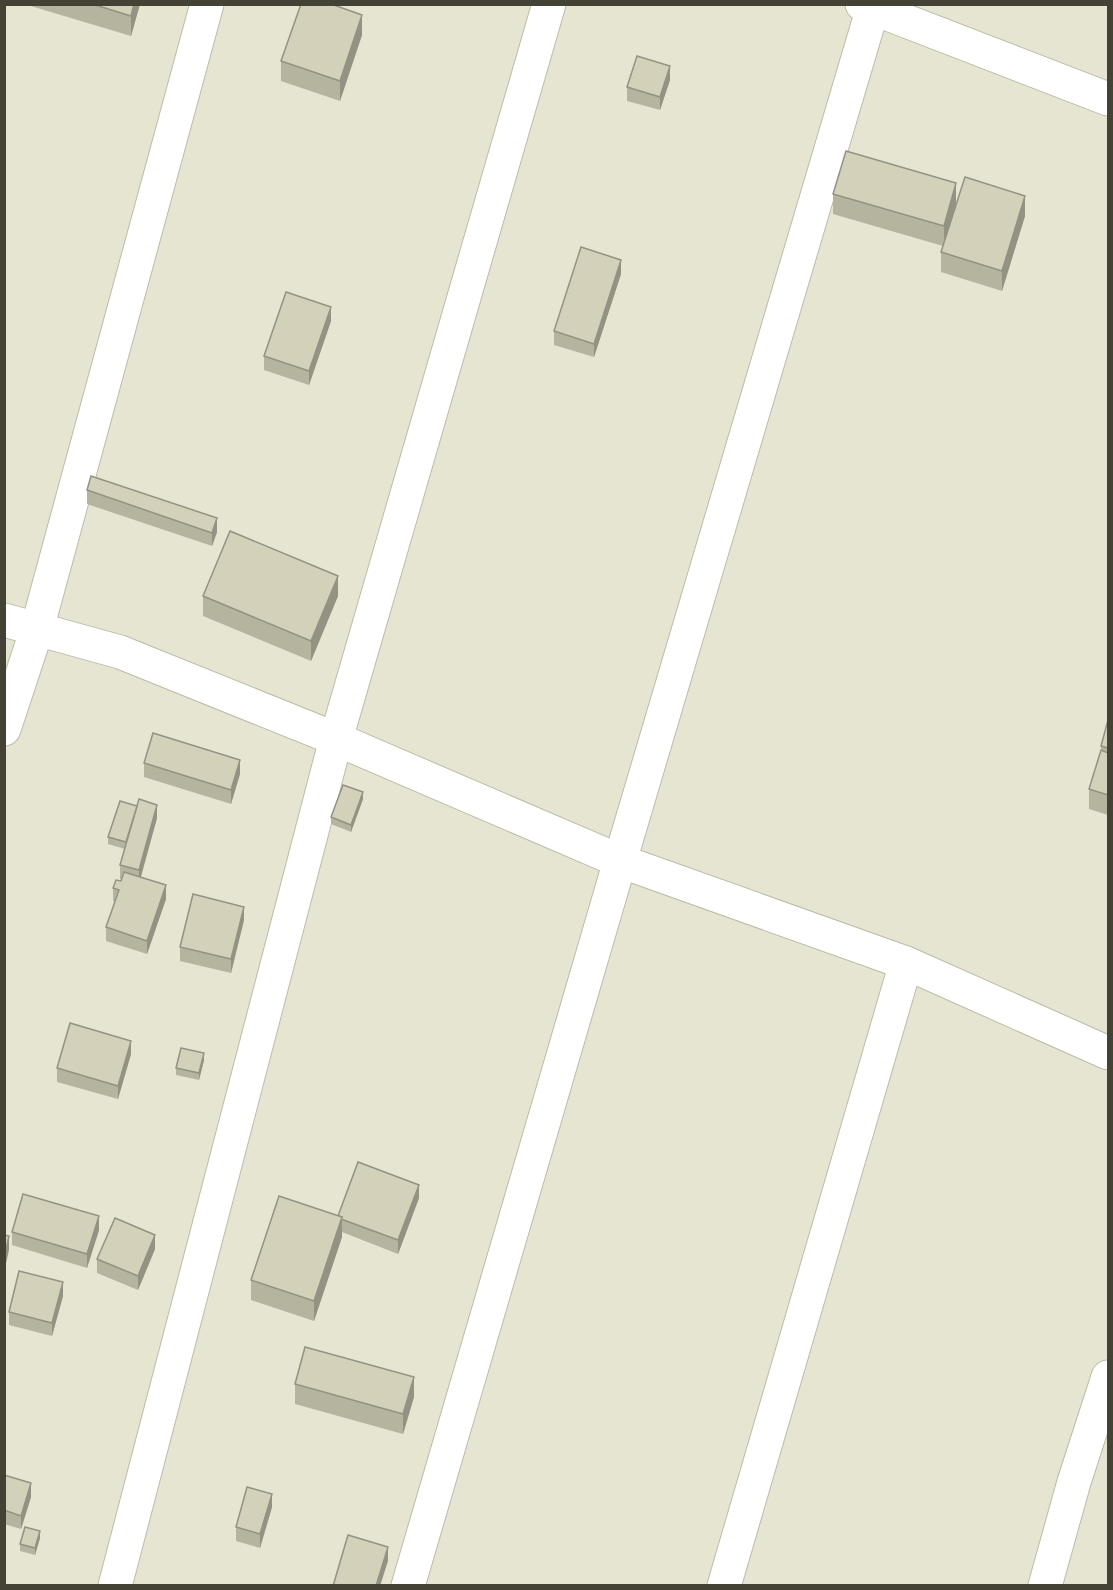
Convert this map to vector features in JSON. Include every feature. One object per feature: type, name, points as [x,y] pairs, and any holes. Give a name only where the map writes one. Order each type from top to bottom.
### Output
[{"type":"street","points":[[4,729],[37,629],[207,4]]},
{"type":"street","points":[[115,1586],[336,740],[549,4]]},
{"type":"street","points":[[408,1586],[870,6],[1108,99]]},
{"type":"street","points":[[4,620],[120,652],[336,740],[620,861],[906,963],[1108,1053]]},
{"type":"street","points":[[724,1586],[906,963]]},
{"type":"street","points":[[1045,1586],[1074,1482],[1108,1377]]},
{"type":"shaded area","points":[[5,5],[1108,5],[1108,1585],[5,1585]]},
{"type":"building","points":[[92,4],[134,4],[131,16]]},
{"type":"building","points":[[301,4],[331,4],[362,15],[340,81],[281,61]]},
{"type":"building","points":[[637,56],[670,66],[660,97],[627,87]]},
{"type":"building","points":[[846,151],[956,183],[944,226],[833,194]]},
{"type":"building","points":[[965,177],[1025,196],[1002,271],[941,252]]},
{"type":"building","points":[[581,247],[621,260],[594,344],[554,331]]},
{"type":"building","points":[[286,292],[331,307],[309,371],[264,356]]},
{"type":"building","points":[[91,476],[217,518],[212,533],[87,490]]},
{"type":"building","points":[[230,531],[338,576],[311,641],[203,596]]},
{"type":"building","points":[[1108,720],[1108,748],[1101,746]]},
{"type":"building","points":[[153,733],[240,760],[231,790],[144,763]]},
{"type":"building","points":[[1101,750],[1108,753],[1108,795],[1089,789]]},
{"type":"building","points":[[343,785],[363,792],[351,825],[331,817]]},
{"type":"building","points":[[139,799],[157,805],[139,870],[120,865]]},
{"type":"building","points":[[120,801],[137,806],[126,842],[108,837]]},
{"type":"building","points":[[124,872],[166,885],[147,941],[106,927],[119,890],[113,888],[116,880],[121,881]]},
{"type":"building","points":[[193,894],[244,907],[231,959],[180,947]]},
{"type":"building","points":[[70,1023],[131,1041],[118,1086],[57,1068]]},
{"type":"building","points":[[181,1048],[204,1053],[199,1073],[176,1068]]},
{"type":"building","points":[[358,1162],[419,1185],[398,1240],[338,1216]]},
{"type":"building","points":[[23,1194],[99,1216],[87,1254],[12,1232]]},
{"type":"building","points":[[279,1196],[342,1217],[314,1301],[251,1280]]},
{"type":"building","points":[[115,1218],[155,1235],[138,1276],[97,1259]]},
{"type":"building","points":[[4,1235],[9,1236],[4,1258]]},
{"type":"building","points":[[19,1271],[63,1282],[52,1323],[9,1312]]},
{"type":"building","points":[[305,1347],[414,1377],[403,1414],[295,1384]]},
{"type":"building","points":[[4,1475],[31,1483],[21,1516],[4,1510]]},
{"type":"building","points":[[247,1487],[272,1494],[260,1534],[236,1527]]},
{"type":"building","points":[[25,1527],[40,1531],[35,1548],[20,1544]]},
{"type":"building","points":[[348,1535],[388,1547],[376,1586],[333,1586]]}]
